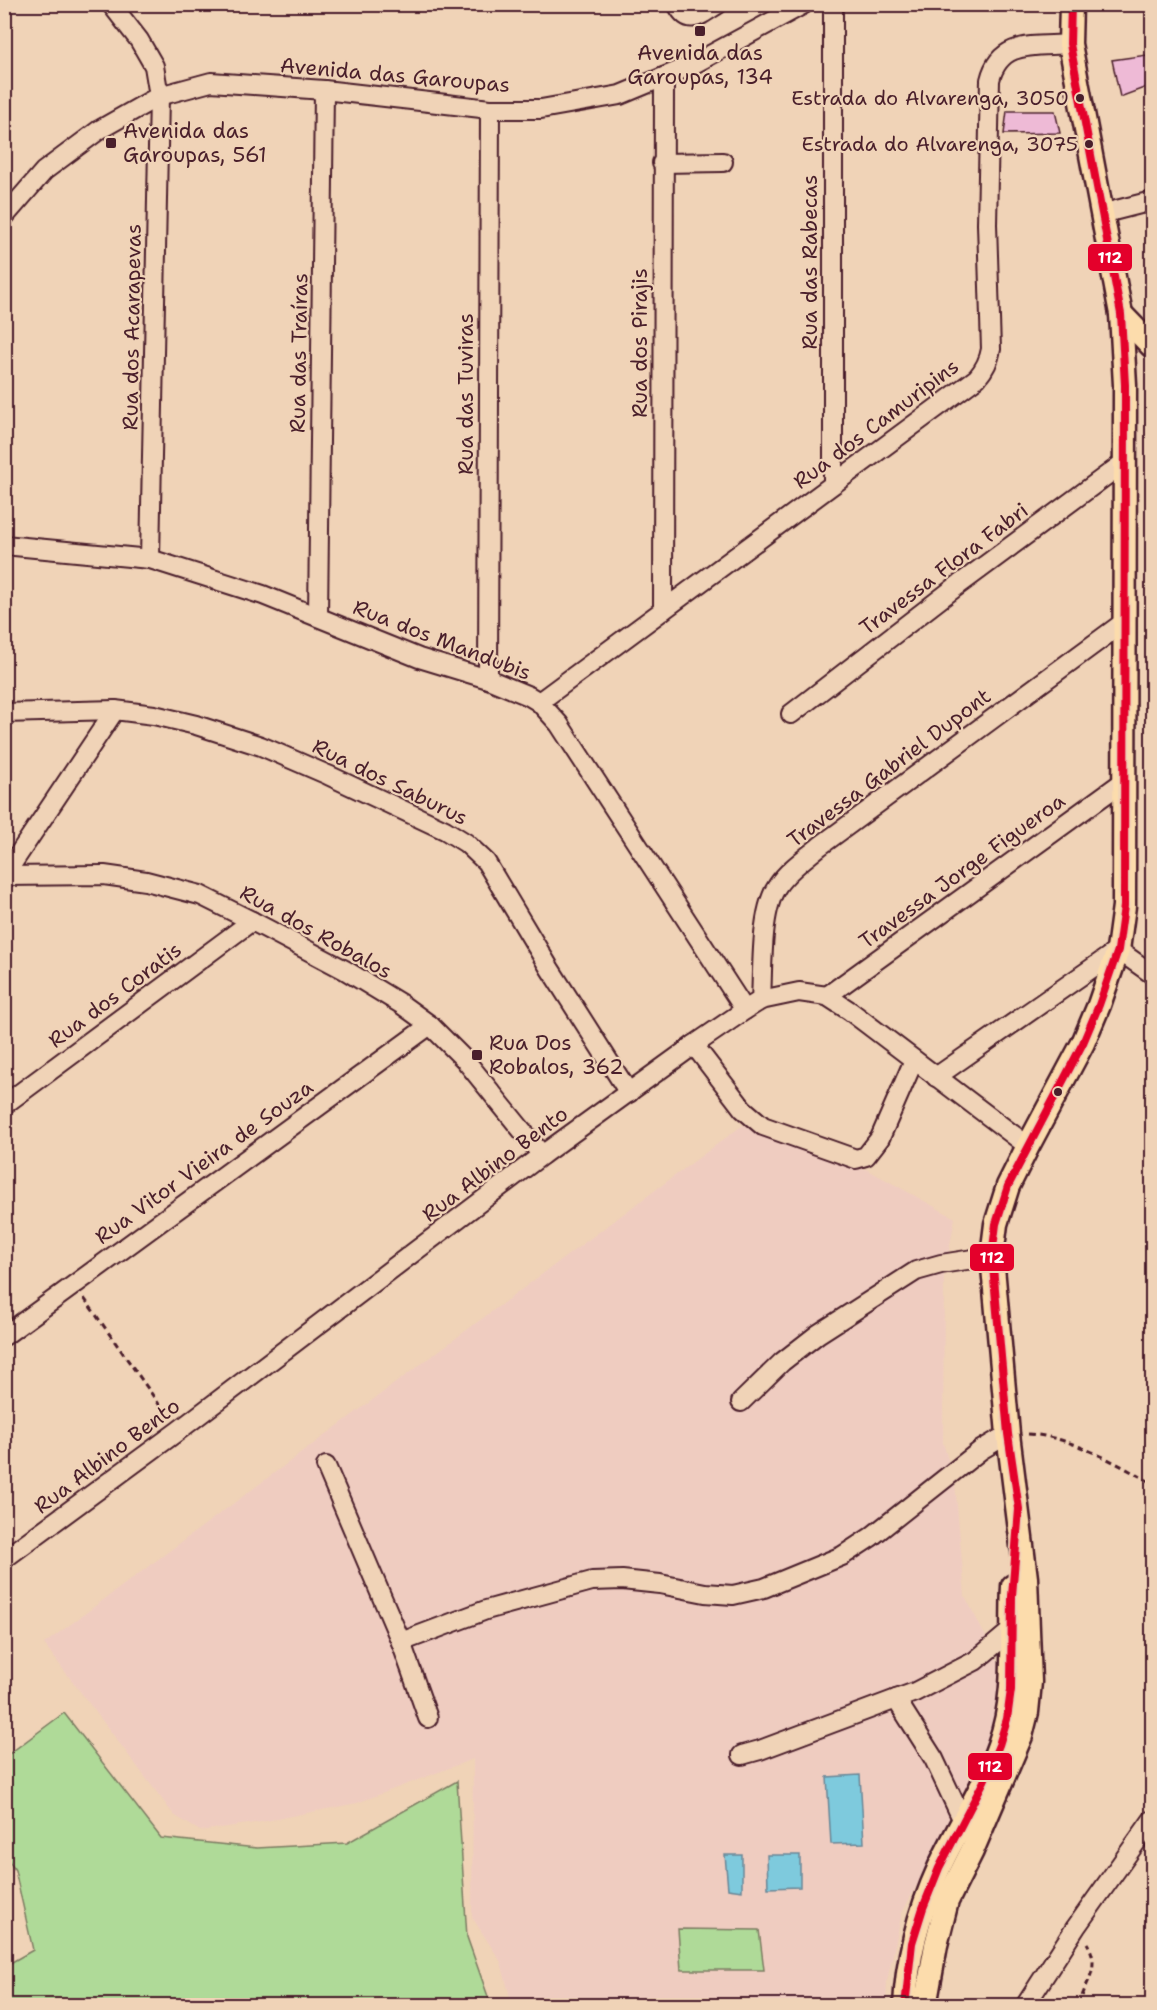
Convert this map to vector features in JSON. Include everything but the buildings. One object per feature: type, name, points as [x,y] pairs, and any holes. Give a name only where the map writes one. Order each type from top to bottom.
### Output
[{"type":"main road","points":[[926,2006],[936,1945],[947,1900],[972,1851],[1021,1736],[1027,1712],[1030,1682],[1026,1578],[1008,1434],[992,1256],[996,1224],[1008,1186],[1083,1043],[1099,1005],[1118,950],[1124,906],[1126,461],[1121,314],[1070,44],[1071,4]]},
{"type":"main road","points":[[1121,314],[1152,345]]},
{"type":"main road","points":[[905,2006],[912,1943],[939,1868],[984,1781],[1007,1719],[1011,1690],[1013,1576],[1018,1509]]},
{"type":"street","name":"Rua dos Acarapevas","points":[[111,4],[139,40],[154,66],[159,96],[150,559]]},
{"type":"street","points":[[677,4],[683,16],[688,18],[695,18],[718,4]]},
{"type":"street","name":"Rua das Rabecas","points":[[833,4],[833,484]]},
{"type":"street","name":"Avenida das Garoupas","points":[[4,217],[44,171],[99,130],[159,96],[211,82],[324,90],[490,110],[541,109],[620,94],[663,77],[690,66],[798,6]]},
{"type":"street","name":"Rua dos Camuripins","points":[[538,702],[977,378],[989,361],[991,349],[987,224],[990,80],[993,68],[1005,53],[1015,48],[1070,44]]},
{"type":"street","name":"Rua dos Pirajis","points":[[663,77],[663,610]]},
{"type":"street","name":"Rua das Traíras","points":[[318,617],[324,90]]},
{"type":"street","name":"Rua das Tuviras","points":[[488,680],[490,110]]},
{"type":"street","points":[[662,163],[723,162]]},
{"type":"street","points":[[1101,214],[1152,201]]},
{"type":"street","name":"Travessa Flora Fabri","points":[[791,714],[953,589],[1126,461]]},
{"type":"street","name":"Rua dos Mandubis","points":[[4,545],[150,559],[263,595],[419,658],[529,696],[559,724],[745,1010]]},
{"type":"street","name":"Travessa Gabriel Dupont","points":[[761,1000],[766,917],[770,900],[778,885],[790,871],[820,846],[1124,622]]},
{"type":"street","points":[[5,876],[115,710]]},
{"type":"street","name":"Rua dos Saburus","points":[[4,713],[115,710],[154,715],[196,725],[261,746],[445,830],[466,843],[486,862],[628,1093]]},
{"type":"street","name":"Travessa Jorge Figueroa","points":[[827,996],[1124,781]]},
{"type":"street","name":"Rua dos Robalos","points":[[5,876],[104,875],[146,881],[200,895],[252,921],[345,970],[430,1025],[465,1060],[542,1155]]},
{"type":"street","name":"Rua dos Coratis","points":[[4,1105],[252,921]]},
{"type":"street","points":[[936,1077],[1118,950],[1152,974]]},
{"type":"street","name":"Rua Albino Bento","points":[[4,1559],[178,1431],[542,1155],[694,1045],[761,1000],[799,992],[827,996],[1028,1146]]},
{"type":"street","name":"Rua Vitor Vieira de Souza","points":[[4,1336],[430,1025]]},
{"type":"street","points":[[694,1045],[743,1109],[764,1126],[856,1159],[866,1156],[879,1138],[914,1060]]},
{"type":"street","points":[[741,1402],[782,1362],[818,1334],[916,1271],[935,1265],[992,1256]]},
{"type":"street","points":[[401,1642],[486,1610],[592,1581],[651,1582],[705,1593],[733,1595],[764,1588],[842,1556],[871,1537],[981,1449],[1008,1434]]},
{"type":"street","points":[[326,1466],[401,1642],[428,1718]]},
{"type":"street","points":[[742,1755],[896,1699],[975,1661],[1013,1629]]},
{"type":"street","points":[[896,1699],[934,1759],[963,1821]]},
{"type":"street","points":[[1024,2006],[1076,1927],[1152,1820]]},
{"type":"path","points":[[74,1284],[178,1431]]},
{"type":"path","points":[[1008,1434],[1030,1433],[1072,1444],[1108,1459],[1152,1483]]},
{"type":"path","points":[[1076,1927],[1093,1952],[1095,1960],[1079,2006]]},
{"type":"shaded area","points":[[743,1125],[868,1170],[955,1218],[944,1277],[943,1443],[955,1483],[965,1596],[1000,1665],[1005,1694],[984,1759],[902,1913],[887,1981],[886,2005],[512,2005],[501,1962],[472,1917],[473,1759],[357,1803],[261,1822],[200,1831],[174,1815],[44,1644]]},
{"type":"green space","points":[[64,1713],[161,1838],[257,1848],[347,1843],[457,1781],[467,1937],[491,2005],[5,2005],[5,1966],[33,1950],[15,1870],[5,1855],[5,1757]]},
{"type":"green space","points":[[678,1929],[759,1930],[764,1970],[681,1970]]},
{"type":"water","points":[[860,1775],[864,1843],[831,1844],[827,1777]]},
{"type":"water","points":[[725,1855],[742,1855],[742,1891],[728,1889]]},
{"type":"water","points":[[767,1855],[800,1855],[800,1887],[768,1888]]},
{"type":"transit line","name":"112","points":[[905,2006],[912,1943],[923,1908],[939,1868],[984,1781],[999,1745],[1007,1719],[1011,1690],[1012,1596],[1019,1509],[1008,1434],[992,1256],[996,1224],[1008,1186],[1083,1043],[1099,1005],[1118,950],[1124,906],[1125,385],[1121,314],[1070,44],[1071,4]]},
{"type":"place","name":"Avenida das Garoupas, 134","points":[[700,31]]},
{"type":"place","name":"Estrada do Alvarenga, 3050","points":[[1080,98]]},
{"type":"place","name":"Avenida das Garoupas, 561","points":[[111,143]]},
{"type":"place","name":"Estrada do Alvarenga, 3075","points":[[1089,144]]},
{"type":"place","name":"Rua Dos Robalos, 362","points":[[477,1055]]}]
